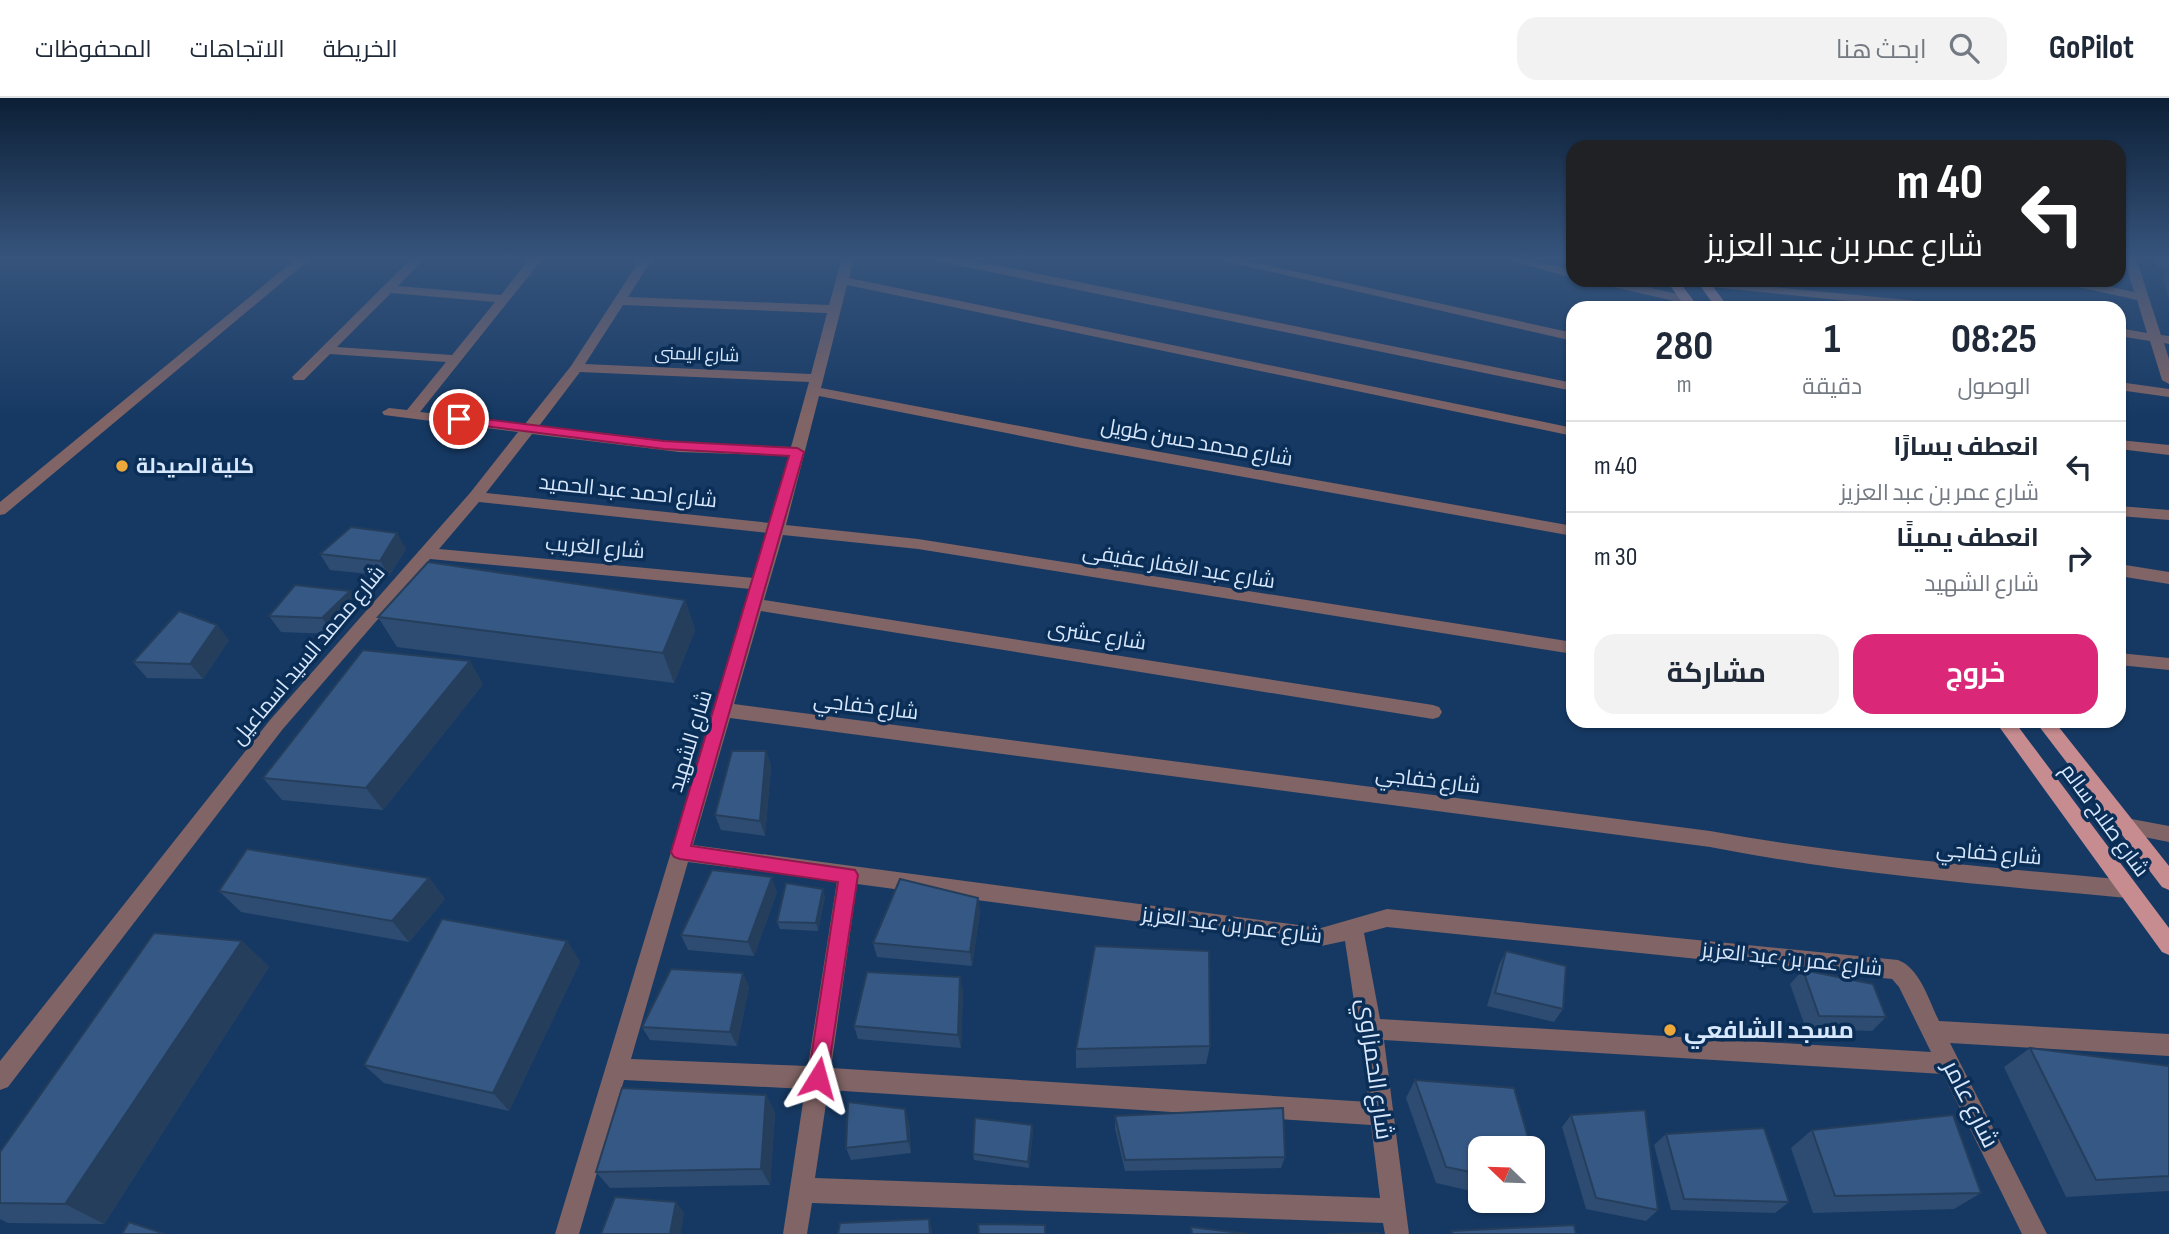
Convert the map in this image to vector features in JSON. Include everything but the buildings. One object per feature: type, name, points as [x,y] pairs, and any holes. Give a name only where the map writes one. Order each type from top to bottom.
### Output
[{"type":"main road","name":"شارع صلاح سالم","points":[[2009,728],[2169,945]]},
{"type":"main road","name":"شارع صلاح سالم","points":[[2049,728],[2169,881]]},
{"type":"street","points":[[0,510],[241,311]]},
{"type":"street","points":[[299,377],[366,311]]},
{"type":"street","points":[[411,414],[494,311]]},
{"type":"street","name":"شارع محمد السيد اسماعيل","points":[[0,1079],[276,725],[475,496],[576,368],[613,311]]},
{"type":"street","name":"شارع الشهيد","points":[[567,1234],[761,584],[834,311]]},
{"type":"street","points":[[992,311],[1566,431]]},
{"type":"street","points":[[1201,311],[1566,386]]},
{"type":"street","points":[[1456,311],[1566,335]]},
{"type":"street","points":[[2146,311],[2169,380]]},
{"type":"street","points":[[2126,333],[2169,340]]},
{"type":"street","points":[[326,350],[456,359]]},
{"type":"street","name":"شارع اليمنى","points":[[576,368],[815,384]]},
{"type":"street","name":"شارع محمد حسن طويل","points":[[815,384],[1083,443],[1566,530]]},
{"type":"street","points":[[2126,387],[2169,393]]},
{"type":"street","points":[[389,412],[530,427],[669,446],[797,452]]},
{"type":"street","points":[[2126,445],[2169,450]]},
{"type":"street","name":"شارع احمد عبد الحميد","points":[[475,496],[777,528]]},
{"type":"street","points":[[2126,512],[2169,515]]},
{"type":"street","name":"شارع عبد الغفار عفيفى","points":[[777,528],[918,544],[1566,647]]},
{"type":"street","name":"شارع الغريب","points":[[426,553],[761,584]]},
{"type":"street","points":[[2126,571],[2169,578]]},
{"type":"street","name":"شارع عشرى","points":[[754,604],[1433,712]]},
{"type":"street","points":[[2126,660],[2169,664]]},
{"type":"street","name":"شارع خفاجي","points":[[723,710],[1710,839],[1849,862],[2127,889]]},
{"type":"street","points":[[2126,826],[2169,834]]},
{"type":"street","name":"شارع عمر بن عبد العزيز","points":[[680,852],[1321,937],[1344,934],[1374,918],[1387,918],[1894,969],[1905,976]]},
{"type":"street","points":[[795,1234],[849,875]]},
{"type":"street","name":"شارع الحمزاوي","points":[[1353,928],[1371,1029],[1395,1222]]},
{"type":"street","name":"شارع عامر","points":[[1905,976],[2035,1234]]},
{"type":"street","points":[[1371,1029],[1951,1064]]},
{"type":"street","points":[[1933,1031],[2169,1045]]},
{"type":"street","points":[[616,1069],[818,1078],[1382,1114]]},
{"type":"street","points":[[802,1190],[1395,1222]]},
{"type":"place","name":"كلية الصيدلة","points":[[122,466]]},
{"type":"place","name":"مسجد الشافعي","points":[[1670,1030]]},
{"type":"route","points":[[459,419],[679,447],[797,452],[777,528],[680,852],[849,875],[818,1078]]}]
